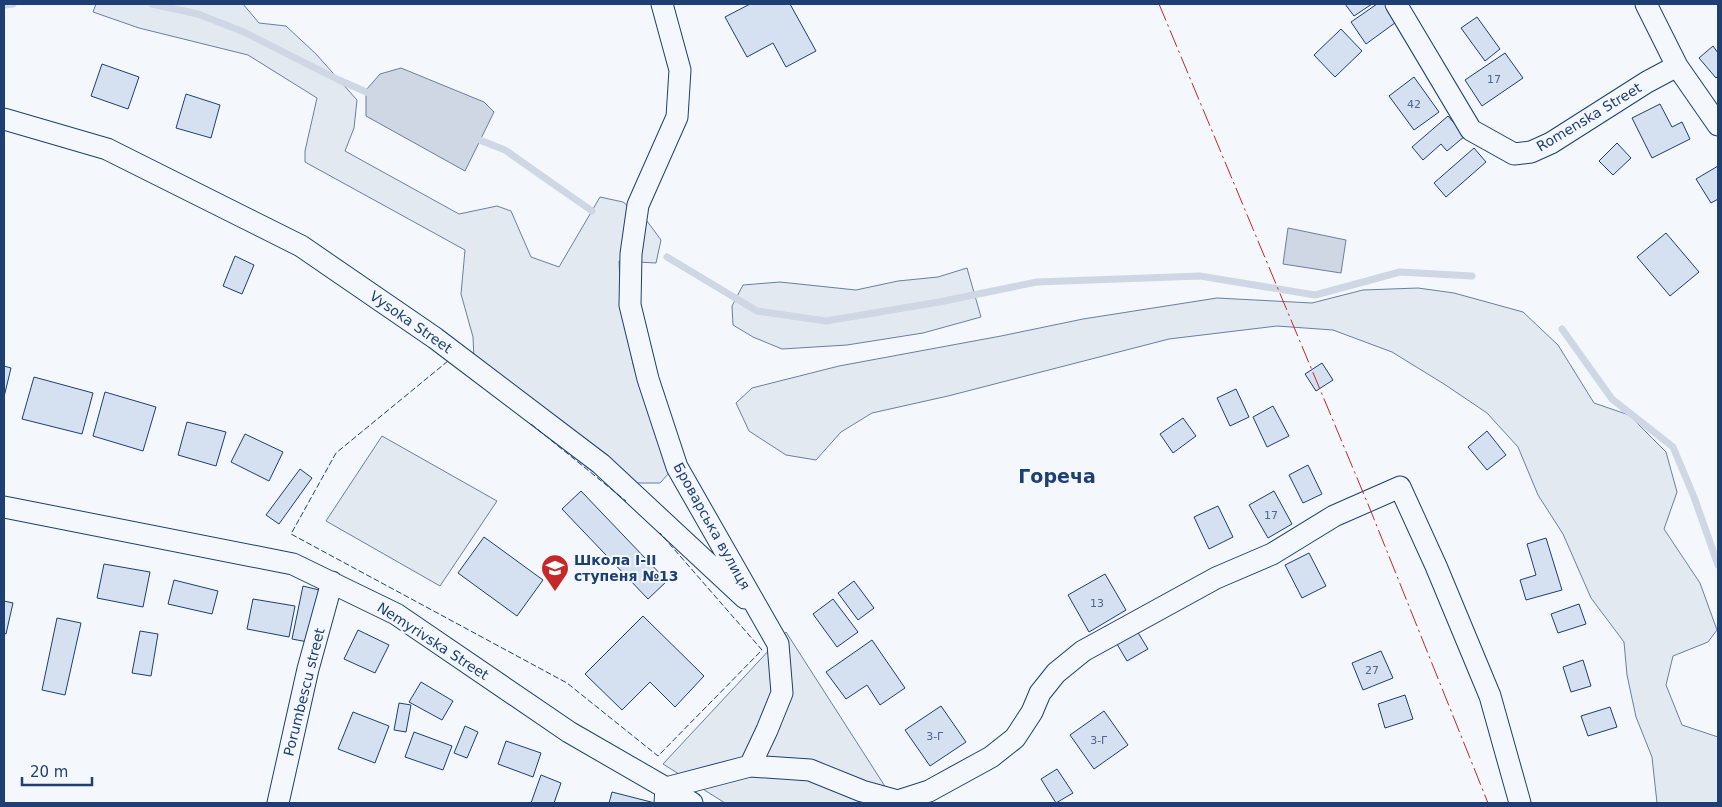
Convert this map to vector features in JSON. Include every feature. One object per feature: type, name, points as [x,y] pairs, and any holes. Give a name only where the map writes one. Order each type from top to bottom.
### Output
[{"type":"street","name":"Броварська вулиця","points":[[662,4],[680,70],[677,117],[638,204],[630,254],[630,305],[648,379],[677,466],[778,644],[782,693],[750,766]]},
{"type":"street","name":"Romenska Street","points":[[1396,4],[1471,130],[1514,154],[1532,152],[1552,143],[1648,82],[1677,66]]},
{"type":"street","points":[[1646,4],[1677,66],[1718,125]]},
{"type":"street","name":"Vysoka Street","points":[[4,119],[107,149],[302,246],[435,338],[601,464],[762,614]]},
{"type":"street","points":[[665,796],[750,766],[810,770],[862,791],[898,801],[929,791],[991,757],[1015,738],[1056,673],[1083,651],[1216,578],[1272,554],[1334,516],[1400,487],[1436,566],[1490,696],[1520,803]]},
{"type":"street","name":"Nemyrivska Street","points":[[4,507],[293,564],[396,614],[665,796],[692,803]]},
{"type":"street","name":"Porumbescu street","points":[[278,803],[308,669],[332,582]]},
{"type":"shaded area","points":[[96,4],[243,4],[259,23],[286,26],[316,54],[357,100],[354,128],[345,151],[459,214],[497,206],[511,211],[531,257],[559,267],[600,197],[623,202],[647,221],[661,240],[656,263],[619,261],[621,303],[633,364],[669,473],[660,483],[637,483],[474,360],[473,337],[461,294],[465,250],[305,162],[305,151],[317,98],[248,55],[139,28],[93,12]]},
{"type":"shaded area","points":[[401,68],[484,102],[494,112],[465,171],[366,116],[366,90],[380,74]]},
{"type":"shaded area","points":[[1288,228],[1346,240],[1341,273],[1283,264]]},
{"type":"shaded area","points":[[967,268],[981,317],[923,333],[847,345],[782,349],[753,337],[733,325],[732,306],[743,285],[780,282],[856,290],[898,281],[938,277]]},
{"type":"shaded area","points":[[1418,288],[1454,293],[1523,312],[1558,345],[1594,403],[1629,415],[1666,452],[1677,492],[1664,529],[1700,583],[1717,630],[1708,642],[1673,656],[1666,685],[1682,725],[1718,737],[1718,803],[1657,803],[1652,757],[1636,717],[1627,675],[1624,642],[1591,598],[1563,534],[1538,495],[1518,447],[1487,413],[1392,352],[1333,330],[1277,326],[1169,339],[948,396],[872,413],[841,432],[816,460],[786,455],[749,431],[736,403],[752,388],[839,366],[1083,319],[1217,298],[1312,303],[1363,290]]},
{"type":"shaded area","points":[[382,436],[497,501],[440,586],[326,521]]},
{"type":"shaded area","points":[[786,632],[895,803],[725,803],[663,764]]},
{"type":"building","points":[[750,4],[790,4],[816,51],[786,67],[773,43],[747,57],[725,17]]},
{"type":"building","points":[[1345,4],[1372,4],[1354,16]]},
{"type":"building","points":[[1377,4],[1388,4],[1399,20],[1366,44],[1351,22]]},
{"type":"building","points":[[1477,17],[1500,49],[1485,61],[1461,28]]},
{"type":"building","points":[[1341,29],[1362,51],[1335,77],[1314,55]]},
{"type":"building","points":[[1713,46],[1718,53],[1718,76],[1716,78],[1699,58]]},
{"type":"building","points":[[1505,53],[1523,78],[1482,106],[1465,80]]},
{"type":"building","points":[[102,64],[139,77],[128,109],[91,96]]},
{"type":"building","points":[[1414,77],[1439,112],[1414,130],[1389,96]]},
{"type":"building","points":[[186,94],[220,105],[211,138],[176,128]]},
{"type":"building","points":[[1660,104],[1672,127],[1682,122],[1690,139],[1652,158],[1632,118]]},
{"type":"building","points":[[1448,116],[1465,136],[1447,151],[1441,144],[1423,160],[1412,147]]},
{"type":"building","points":[[1617,143],[1631,158],[1613,175],[1599,161]]},
{"type":"building","points":[[1474,148],[1486,162],[1446,197],[1434,183]]},
{"type":"building","points":[[1718,166],[1718,199],[1711,203],[1696,179]]},
{"type":"building","points":[[1666,233],[1699,272],[1670,296],[1637,257]]},
{"type":"building","points":[[235,256],[254,265],[242,294],[223,286]]},
{"type":"building","points":[[1322,363],[1333,380],[1316,391],[1305,374]]},
{"type":"building","points":[[4,366],[11,368],[4,397]]},
{"type":"building","points":[[34,377],[93,393],[82,434],[22,419]]},
{"type":"building","points":[[1236,389],[1249,417],[1230,426],[1217,398]]},
{"type":"building","points":[[105,392],[156,407],[143,451],[93,436]]},
{"type":"building","points":[[1273,406],[1289,436],[1267,447],[1253,417]]},
{"type":"building","points":[[1183,418],[1196,436],[1173,453],[1160,434]]},
{"type":"building","points":[[187,422],[226,432],[216,466],[178,455]]},
{"type":"building","points":[[1487,431],[1506,455],[1487,470],[1468,447]]},
{"type":"building","points":[[245,434],[283,452],[269,481],[231,462]]},
{"type":"building","points":[[1308,465],[1322,494],[1303,503],[1289,475]]},
{"type":"building","points":[[300,469],[312,478],[279,524],[266,515]]},
{"type":"building","points":[[581,491],[667,581],[648,599],[562,509]]},
{"type":"building","points":[[1274,491],[1292,524],[1268,538],[1249,505]]},
{"type":"building","points":[[1218,506],[1233,537],[1209,549],[1194,517]]},
{"type":"building","points":[[484,537],[543,580],[517,616],[458,573]]},
{"type":"building","points":[[1546,538],[1562,590],[1526,600],[1520,580],[1536,575],[1527,544]]},
{"type":"building","points":[[1309,553],[1326,586],[1302,598],[1285,565]]},
{"type":"building","points":[[104,564],[150,572],[143,607],[97,598]]},
{"type":"building","points":[[1105,574],[1126,610],[1089,632],[1068,595]]},
{"type":"building","points":[[174,580],[218,591],[212,614],[168,604]]},
{"type":"building","points":[[854,581],[874,608],[858,620],[838,593]]},
{"type":"building","points":[[303,586],[319,590],[308,642],[292,639]]},
{"type":"building","points":[[253,599],[295,606],[289,637],[247,629]]},
{"type":"building","points":[[833,599],[858,632],[837,647],[813,614]]},
{"type":"building","points":[[4,601],[13,603],[6,634],[4,633]]},
{"type":"building","points":[[1579,604],[1586,624],[1558,633],[1551,614]]},
{"type":"building","points":[[643,616],[704,676],[675,707],[650,682],[622,710],[585,674]]},
{"type":"building","points":[[57,618],[81,623],[65,695],[42,690]]},
{"type":"building","points":[[358,630],[389,645],[375,673],[344,659]]},
{"type":"building","points":[[140,631],[158,634],[151,676],[132,673]]},
{"type":"building","points":[[1137,631],[1148,649],[1127,661],[1117,644]]},
{"type":"building","points":[[872,640],[905,688],[880,705],[867,685],[846,699],[826,672]]},
{"type":"building","points":[[1381,651],[1393,678],[1363,690],[1352,663]]},
{"type":"building","points":[[1583,660],[1591,686],[1571,692],[1563,667]]},
{"type":"building","points":[[421,682],[453,701],[442,720],[409,702]]},
{"type":"building","points":[[1405,695],[1413,719],[1385,728],[1378,704]]},
{"type":"building","points":[[399,703],[411,705],[406,732],[394,730]]},
{"type":"building","points":[[941,706],[966,742],[930,766],[905,730]]},
{"type":"building","points":[[1610,707],[1617,727],[1588,736],[1581,716]]},
{"type":"building","points":[[1104,711],[1128,745],[1094,769],[1070,735]]},
{"type":"building","points":[[353,712],[389,726],[375,763],[338,749]]},
{"type":"building","points":[[465,726],[478,732],[467,758],[454,753]]},
{"type":"building","points":[[414,732],[452,746],[443,770],[405,757]]},
{"type":"building","points":[[506,741],[541,753],[533,777],[498,764]]},
{"type":"building","points":[[1057,769],[1073,793],[1056,803],[1041,779]]},
{"type":"building","points":[[541,775],[561,783],[554,803],[531,803]]},
{"type":"building","points":[[612,792],[655,803],[609,803]]},
{"type":"waterway","points":[[4,5],[13,4]]},
{"type":"waterway","points":[[152,4],[198,14],[244,32],[373,95]]},
{"type":"waterway","points":[[472,137],[505,150],[592,211]]},
{"type":"waterway","points":[[667,257],[757,311],[826,321],[939,302],[1037,282],[1200,276],[1315,295],[1400,272],[1472,276]]},
{"type":"waterway","points":[[1562,329],[1612,399],[1673,447],[1694,497],[1718,565]]},
{"type":"fence","points":[[448,361],[336,453],[291,534],[567,683],[658,756],[762,650],[660,533]]},
{"type":"fence","points":[[531,424],[626,501]]},
{"type":"power","points":[[1159,4],[1370,509],[1488,803]]},
{"type":"place","name":"Школа I-II ступеня №13","points":[[555,592]]},
{"type":"district","name":"Гореча","points":[[1057,476]]}]
